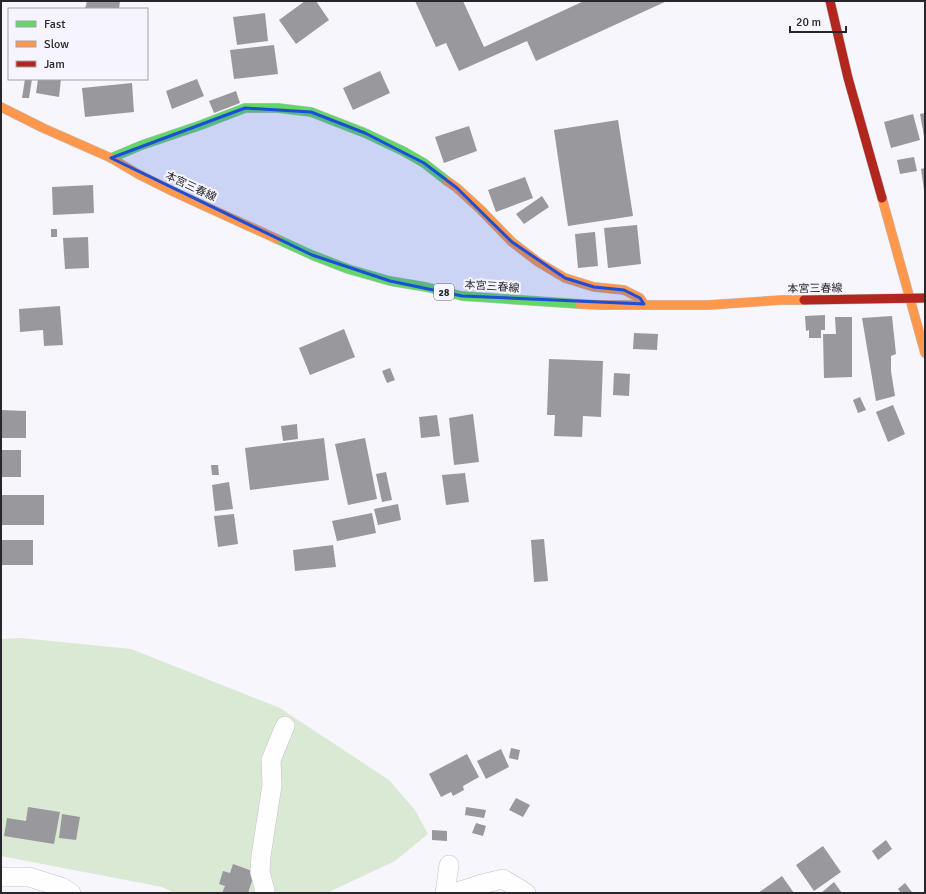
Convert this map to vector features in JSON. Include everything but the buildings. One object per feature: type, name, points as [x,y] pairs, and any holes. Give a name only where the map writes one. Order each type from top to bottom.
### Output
[{"type":"street","points":[[830,1],[848,78],[925,353]]},
{"type":"street","name":"本宮三春線","points":[[1,107],[43,128],[111,158],[138,174],[176,193],[312,255],[348,269],[390,281],[462,296],[600,305],[708,305],[782,300],[925,298]]},
{"type":"street","points":[[111,158],[142,145],[245,108],[278,108],[311,112],[365,133],[424,163],[457,188],[512,242],[538,262],[565,278],[594,287],[624,290],[640,298],[644,304]]},
{"type":"street","points":[[264,893],[265,891],[260,872],[272,785],[270,760],[285,726]]},
{"type":"street","points":[[445,893],[448,865]]},
{"type":"street","points":[[1,877],[29,877],[61,887],[71,893]]},
{"type":"street","points":[[454,893],[503,879],[526,893]]},
{"type":"highlighted area","points":[[245,108],[311,112],[365,133],[424,163],[457,188],[512,242],[565,278],[594,287],[624,290],[640,298],[644,304],[462,296],[390,281],[312,255],[111,158]]},
{"type":"green space","points":[[21,638],[131,649],[280,708],[389,780],[415,810],[428,834],[395,861],[327,893],[175,893],[162,887],[1,856],[1,639]]},
{"type":"traffic: fast","points":[[111,158],[142,145],[245,108],[278,108],[311,112],[365,133],[424,163],[447,181]]},
{"type":"traffic: fast","points":[[277,239],[348,269],[390,281],[426,287],[462,296],[580,304]]},
{"type":"traffic: slow","points":[[1,107],[43,128],[111,158],[138,174],[176,193],[277,239]]},
{"type":"traffic: slow","points":[[447,181],[480,209],[512,242],[538,262],[565,278],[594,287],[624,290],[640,298],[644,304]]},
{"type":"traffic: slow","points":[[882,198],[925,353]]},
{"type":"traffic: slow","points":[[580,304],[708,305],[804,300]]},
{"type":"traffic: jam","points":[[830,1],[848,78],[882,198]]},
{"type":"traffic: jam","points":[[804,300],[925,298]]}]
